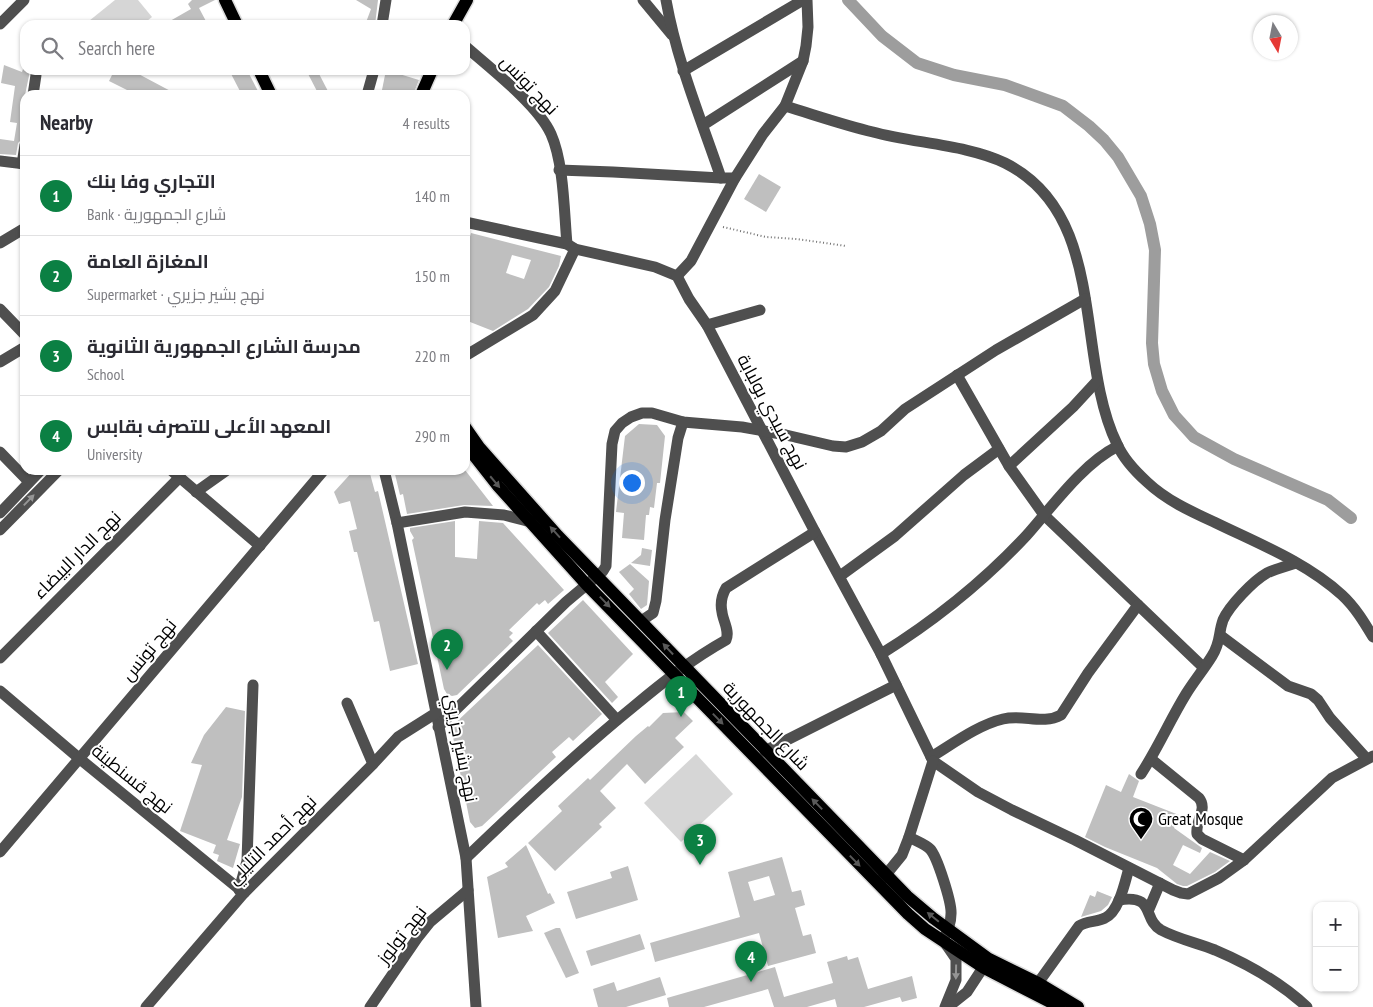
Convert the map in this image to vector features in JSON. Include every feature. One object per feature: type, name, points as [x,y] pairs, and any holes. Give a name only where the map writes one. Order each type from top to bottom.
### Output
[{"type":"main road","points":[[225,0],[235,20]]},
{"type":"main road","points":[[456,20],[467,0]]},
{"type":"main road","points":[[261,75],[269,90]]},
{"type":"main road","points":[[423,90],[430,75]]},
{"type":"main road","name":"شارع الجمهورية","points":[[470,434],[479,447],[536,511],[641,621],[678,670],[882,880]]},
{"type":"main road","name":"شارع الجمهورية","points":[[470,450],[498,486],[586,584],[765,750],[882,880],[914,919],[925,929],[946,935],[986,963],[1078,1007]]},
{"type":"main road","name":"شارع الجمهورية","points":[[1035,987],[1060,1007]]},
{"type":"street","points":[[0,24],[24,0]]},
{"type":"street","points":[[383,20],[386,0]]},
{"type":"street","points":[[643,0],[673,36]]},
{"type":"street","points":[[666,0],[673,36],[683,71],[722,178]]},
{"type":"street","points":[[683,71],[803,0]]},
{"type":"street","points":[[470,223],[655,267],[677,276],[691,261],[735,178],[763,134],[786,106],[803,61],[808,27],[808,0]]},
{"type":"street","name":"نهج تونس","points":[[470,50],[515,90],[545,124],[551,134],[556,152],[571,246]]},
{"type":"street","points":[[703,125],[803,61]]},
{"type":"street","points":[[368,90],[373,75]]},
{"type":"street","points":[[34,90],[36,76]]},
{"type":"street","points":[[786,106],[873,133],[977,153],[1004,163],[1026,177],[1057,212],[1073,242],[1080,270],[1102,404],[1118,446],[1147,482],[1162,494],[1186,509],[1278,552],[1314,574],[1343,595],[1361,617],[1373,637]]},
{"type":"street","points":[[0,161],[20,164]]},
{"type":"street","points":[[559,170],[735,178]]},
{"type":"street","points":[[0,243],[20,231]]},
{"type":"street","points":[[470,353],[533,315],[555,291],[571,246]]},
{"type":"street","name":"نهج سيدي بولبابة","points":[[677,276],[689,299],[707,325],[815,532],[882,654],[932,759]]},
{"type":"street","points":[[438,727],[536,631],[586,584],[603,571],[608,561],[612,444],[615,431],[622,423],[642,413],[652,413],[683,422],[762,430],[833,446],[846,447],[862,442],[881,431],[905,409],[957,375],[996,350],[1085,299]]},
{"type":"street","points":[[0,309],[20,330]]},
{"type":"street","points":[[707,325],[760,310]]},
{"type":"street","points":[[0,362],[20,350]]},
{"type":"street","points":[[957,375],[1009,466],[1044,515],[1203,667]]},
{"type":"street","points":[[1009,466],[1073,407],[1097,381]]},
{"type":"street","points":[[641,621],[653,612],[656,601],[665,520],[678,438],[683,422]]},
{"type":"street","points":[[882,654],[922,628],[958,600],[1012,550],[1094,461],[1118,446]]},
{"type":"street","points":[[840,576],[895,536],[964,475],[999,449]]},
{"type":"street","points":[[0,452],[20,473]]},
{"type":"street","points":[[22,475],[29,482]]},
{"type":"street","points":[[0,513],[36,475]]},
{"type":"street","points":[[0,530],[53,475]]},
{"type":"street","name":"نهج الدار البيضاء","points":[[0,658],[174,475]]},
{"type":"street","points":[[176,475],[260,546]]},
{"type":"street","points":[[196,492],[220,475]]},
{"type":"street","name":"نهج تونس","points":[[0,852],[320,475]]},
{"type":"street","name":"نهج بشير جزيري","points":[[385,475],[466,858],[476,1007]]},
{"type":"street","points":[[396,523],[464,512],[504,515],[531,522]]},
{"type":"street","points":[[466,858],[575,756],[617,720],[678,670],[727,638],[721,603],[726,588],[815,532]]},
{"type":"street","points":[[1141,774],[1186,694],[1203,667],[1212,657],[1221,636],[1222,625],[1228,611],[1251,586],[1267,573],[1296,563]]},
{"type":"street","points":[[882,880],[902,855],[932,759],[990,722],[1020,717],[1045,720],[1061,715],[1088,673],[1138,605]]},
{"type":"street","points":[[536,631],[617,720]]},
{"type":"street","points":[[932,759],[978,792],[995,801],[1160,884],[1181,894],[1188,894],[1219,878],[1244,860],[1332,778],[1369,757],[1330,718],[1318,700],[1311,694],[1288,686],[1221,636]]},
{"type":"street","points":[[241,891],[247,861],[253,685]]},
{"type":"street","points":[[765,750],[896,685]]},
{"type":"street","name":"نهج قسنطينة","points":[[0,690],[80,759],[241,891]]},
{"type":"street","points":[[347,703],[373,764]]},
{"type":"street","name":"نهج أحمد التليلي","points":[[146,1007],[241,891],[373,764],[398,737],[436,713]]},
{"type":"street","points":[[1150,759],[1200,798],[1203,807],[1197,825],[1197,834],[1202,839],[1244,860]]},
{"type":"street","points":[[909,837],[930,849],[935,857],[950,902],[951,914],[946,935],[956,959],[956,980],[946,1007]]},
{"type":"street","points":[[1035,987],[1079,926],[1085,922],[1104,919],[1114,910],[1129,868]]},
{"type":"street","points":[[1149,909],[1160,884]]},
{"type":"street","name":"نهج تولوز","points":[[370,1007],[418,936],[430,922],[468,890]]},
{"type":"street","points":[[1119,900],[1133,899],[1145,904],[1159,929],[1184,941],[1213,949],[1259,972],[1295,996],[1307,1007]]},
{"type":"street","points":[[946,1007],[967,992],[986,963]]},
{"type":"path","points":[[710,224],[766,237],[846,246]]},
{"type":"shaded area","points":[[115,0],[138,0],[152,17],[148,20],[90,20]]},
{"type":"shaded area","points":[[696,754],[733,794],[681,842],[644,803]]},
{"type":"building","points":[[192,0],[215,0],[199,8],[205,20],[172,20],[191,9],[188,4]]},
{"type":"building","points":[[356,0],[378,0],[376,20],[367,20],[371,9]]},
{"type":"building","points":[[4,65],[20,71],[20,75],[29,75],[26,90],[20,90],[20,141],[16,155],[0,154],[0,139],[14,141],[17,123],[10,122],[15,86],[1,83]]},
{"type":"building","points":[[112,75],[140,75],[169,90],[127,90],[109,81]]},
{"type":"building","points":[[232,75],[250,75],[257,90],[239,90]]},
{"type":"building","points":[[309,75],[320,75],[327,90],[316,90]]},
{"type":"building","points":[[385,75],[402,75],[419,80],[415,90],[382,90]]},
{"type":"building","points":[[759,174],[781,187],[766,212],[744,199]]},
{"type":"building","points":[[471,233],[561,256],[559,266],[549,287],[528,309],[493,331],[470,322]],"holes":[[[512,255],[531,260],[524,279],[506,273]]]},
{"type":"building","points":[[639,424],[657,425],[665,436],[660,483],[657,483],[654,508],[650,507],[649,515],[646,515],[644,540],[622,538],[624,513],[616,512],[625,436]]},
{"type":"building","points":[[349,475],[370,475],[375,492],[378,491],[418,664],[390,671],[379,621],[374,622],[357,552],[354,552],[349,531],[357,529],[350,501],[339,504],[334,492]]},
{"type":"building","points":[[395,475],[469,475],[493,506],[464,505],[407,514],[403,494],[400,495]]},
{"type":"building","points":[[455,521],[455,557],[477,559],[479,521],[503,523],[564,590],[548,604],[545,600],[539,605],[537,603],[509,630],[513,633],[509,637],[513,641],[457,695],[452,696],[447,694],[444,689],[412,540],[414,538],[410,528]]},
{"type":"building","points":[[642,548],[652,550],[650,566],[631,563],[641,555]]},
{"type":"building","points":[[630,564],[649,581],[647,605],[641,609],[629,594],[634,589],[619,572]]},
{"type":"building","points":[[583,600],[633,654],[605,682],[618,697],[612,703],[548,633]]},
{"type":"building","points":[[538,645],[602,714],[573,741],[569,737],[552,752],[556,757],[482,826],[475,828],[470,822],[451,727]]},
{"type":"building","points":[[226,707],[245,711],[242,797],[227,840],[240,844],[233,868],[217,861],[219,855],[213,853],[216,845],[180,831],[202,765],[191,763],[204,735]]},
{"type":"building","points":[[684,712],[693,721],[675,738],[684,747],[645,784],[627,764],[600,791],[616,808],[599,824],[602,827],[555,871],[528,843],[562,811],[558,806],[588,778],[590,780],[663,713]]},
{"type":"building","points":[[1129,774],[1139,781],[1133,797],[1179,815],[1174,828],[1202,848],[1200,853],[1183,845],[1173,865],[1190,874],[1210,852],[1230,861],[1215,872],[1187,886],[1183,886],[1177,884],[1157,868],[1085,837],[1106,785],[1121,792]]},
{"type":"building","points":[[526,845],[548,894],[550,893],[555,903],[526,916],[533,931],[498,938],[487,877],[508,867],[505,863]]},
{"type":"building","points":[[782,857],[792,892],[801,890],[805,905],[795,908],[803,936],[811,934],[816,953],[768,966],[759,933],[655,962],[650,943],[740,917],[728,872]],"holes":[[[769,876],[775,895],[754,901],[748,882]]]},
{"type":"building","points":[[628,866],[638,900],[576,919],[567,892],[612,878],[610,872]]},
{"type":"building","points":[[1097,891],[1112,897],[1108,905],[1101,911],[1081,917],[1090,895],[1095,897]]},
{"type":"building","points":[[560,928],[579,973],[566,978],[544,933]]},
{"type":"building","points":[[640,934],[645,949],[591,966],[586,951]]},
{"type":"building","points":[[847,956],[848,960],[858,957],[868,989],[912,976],[917,998],[902,1002],[900,997],[864,1007],[837,1007],[835,999],[807,1007],[774,1007],[768,989],[704,1007],[669,1007],[667,998],[775,967],[784,997],[833,983],[827,962]]},
{"type":"building","points":[[660,977],[666,995],[626,1007],[598,1007],[593,989],[614,982],[617,991]]},
{"type":"waterway","points":[[848,0],[882,36],[917,63],[954,75],[1005,85],[1063,106],[1104,140],[1118,157],[1141,196],[1150,224],[1155,250],[1152,343],[1154,364],[1162,391],[1174,415],[1194,437],[1234,459],[1328,500],[1351,518]]},
{"type":"place","name":"المغازة العامة","points":[[447,670]]},
{"type":"place","name":"التجاري وفا بنك","points":[[681,717]]},
{"type":"place","name":"Great Mosque","points":[[1141,840]]},
{"type":"place","name":"مدرسة الشارع الجمهورية الثانوية","points":[[700,865]]},
{"type":"place","name":"المعهد الأعلى للتصرف بقابس","points":[[751,982]]}]
